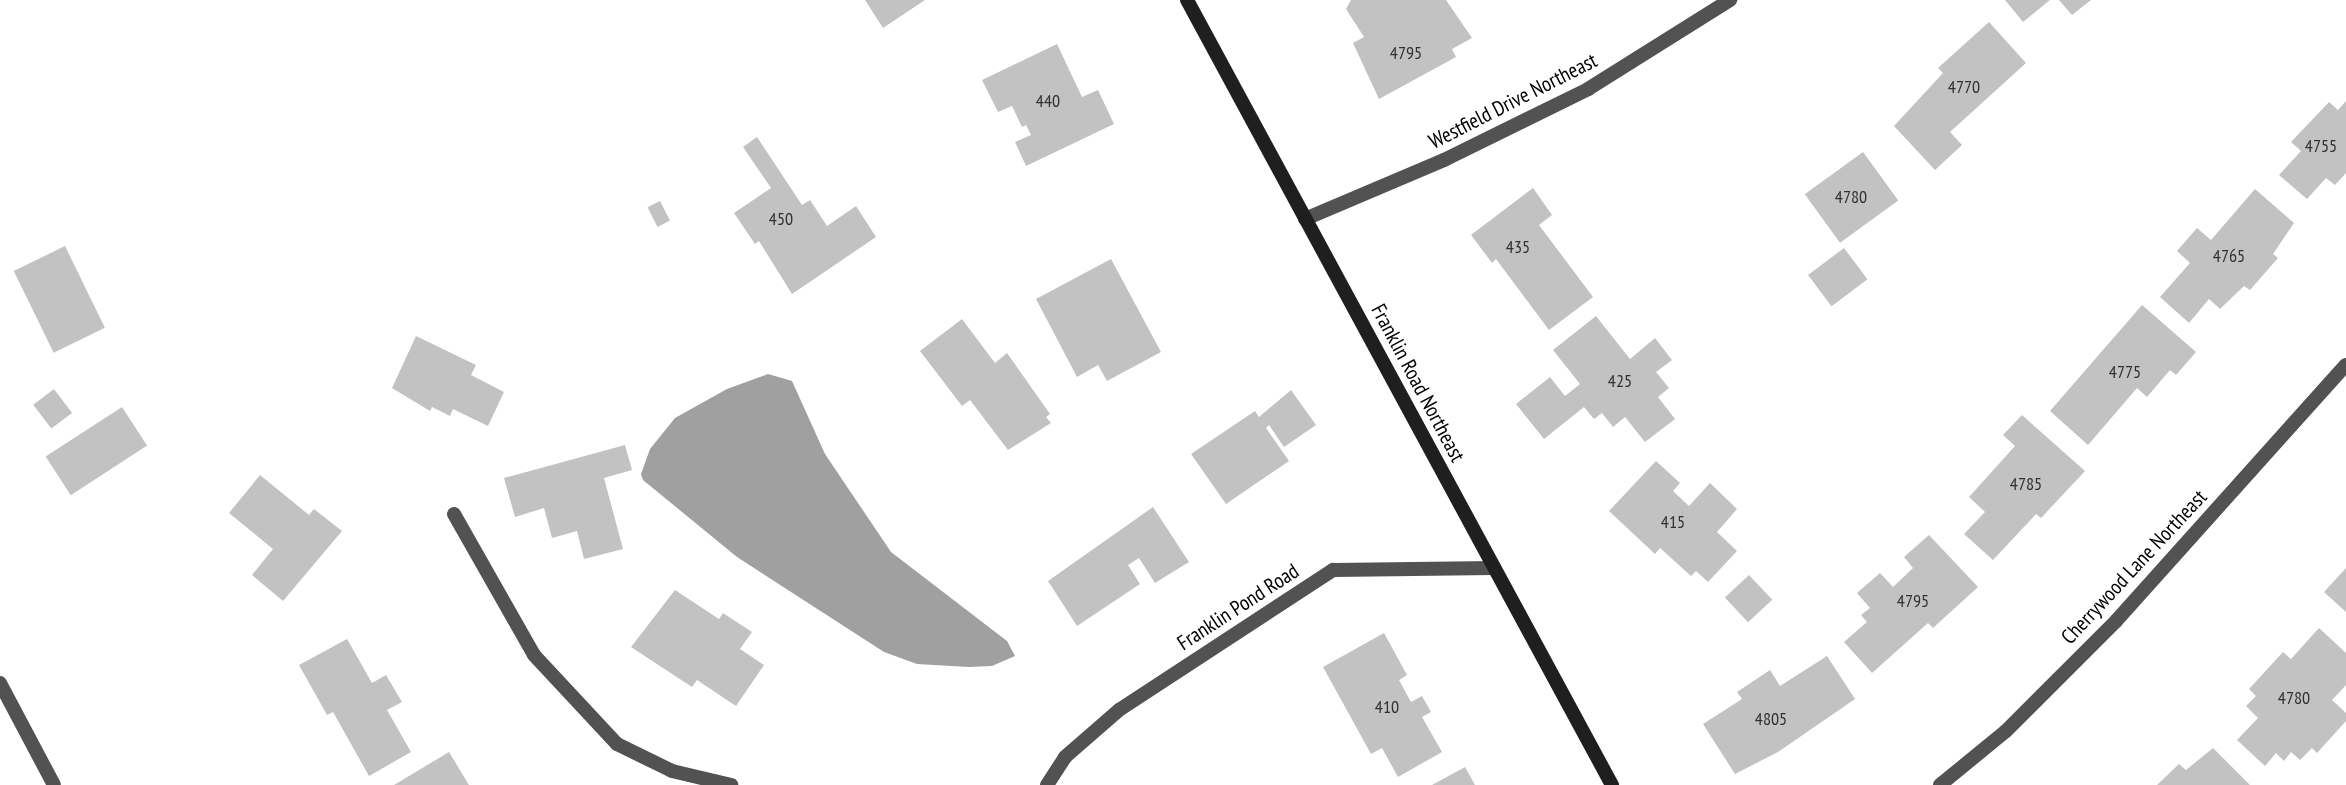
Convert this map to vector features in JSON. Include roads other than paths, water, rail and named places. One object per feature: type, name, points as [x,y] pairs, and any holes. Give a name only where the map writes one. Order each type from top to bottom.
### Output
[{"type":"street","name":"Franklin Road Northeast","points":[[1187,0],[1612,785]]},
{"type":"street","name":"Westfield Drive Northeast","points":[[1305,219],[1444,160],[1588,89],[1730,0]]},
{"type":"street","name":"Cherrywood Lane Northeast","points":[[1940,785],[2006,731],[2116,621],[2346,365]]},
{"type":"street","points":[[454,514],[534,655],[617,744],[672,771],[731,785]]},
{"type":"street","name":"Franklin Pond Road","points":[[1047,785],[1065,757],[1119,710],[1333,570],[1494,569]]},
{"type":"street","points":[[0,683],[54,785]]}]
